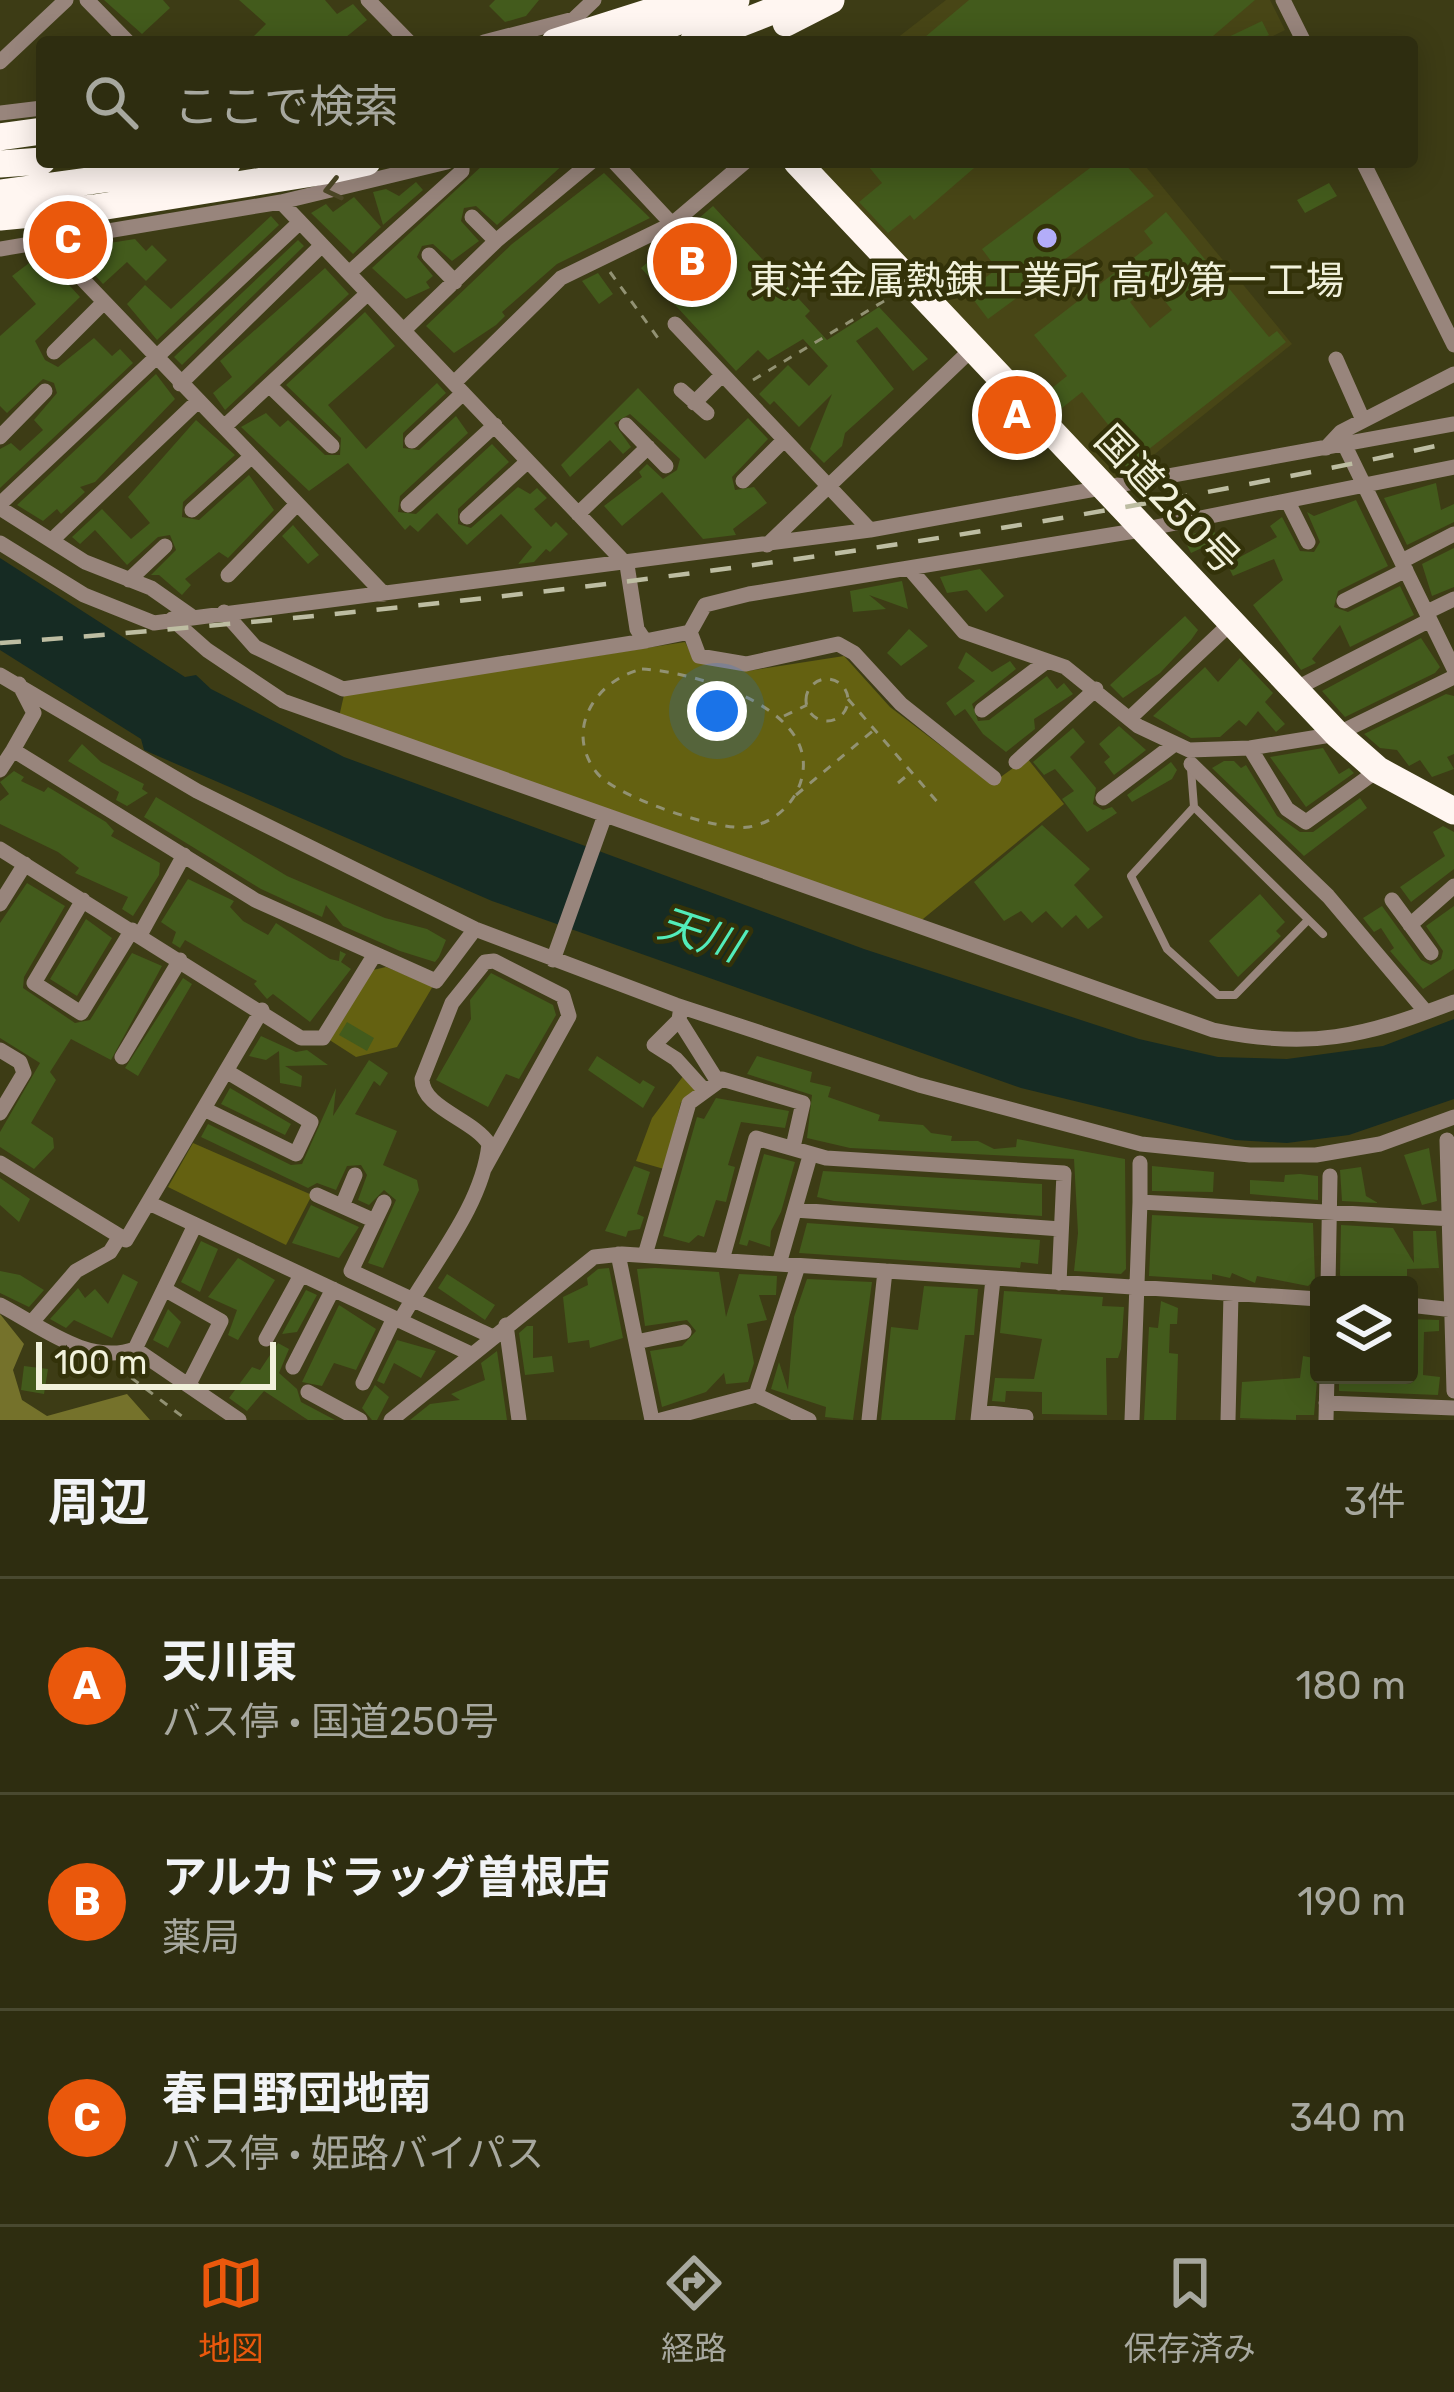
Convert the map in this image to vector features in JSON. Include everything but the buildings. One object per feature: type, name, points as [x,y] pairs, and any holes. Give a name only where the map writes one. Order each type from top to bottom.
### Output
[{"type":"highway","points":[[556,35],[642,17],[688,0]]},
{"type":"highway","points":[[638,36],[736,0]]},
{"type":"highway","points":[[708,36],[800,0]]},
{"type":"highway","points":[[756,36],[831,0]]},
{"type":"highway","points":[[642,17],[666,36]]},
{"type":"highway","points":[[0,137],[36,117]]},
{"type":"highway","points":[[0,164],[36,161]]},
{"type":"highway","points":[[0,193],[184,168]]},
{"type":"highway","name":"国道250号","points":[[803,168],[1336,734],[1378,770],[1454,811]]},
{"type":"highway","points":[[0,217],[94,208],[331,170],[370,175]]},
{"type":"street","points":[[4,50],[66,0]]},
{"type":"street","points":[[87,0],[122,36]]},
{"type":"street","points":[[368,0],[403,36]]},
{"type":"street","points":[[556,35],[594,0]]},
{"type":"street","points":[[1283,0],[1301,36]]},
{"type":"street","points":[[0,113],[36,116]]},
{"type":"street","points":[[41,168],[44,239],[384,594]]},
{"type":"street","points":[[370,175],[413,168]]},
{"type":"street","points":[[0,249],[281,202],[424,168]]},
{"type":"street","points":[[349,273],[462,168]]},
{"type":"street","points":[[404,331],[496,241],[584,168]]},
{"type":"street","points":[[620,168],[673,224]]},
{"type":"street","points":[[412,441],[561,278],[598,256],[673,224],[738,168]]},
{"type":"street","points":[[1366,168],[1454,345]]},
{"type":"street","points":[[281,202],[627,565],[637,629],[645,641]]},
{"type":"street","points":[[472,217],[496,241]]},
{"type":"street","points":[[191,616],[130,580],[85,562],[0,506],[300,222]]},
{"type":"street","points":[[180,384],[322,245]]},
{"type":"street","points":[[430,255],[455,282]]},
{"type":"street","points":[[224,427],[368,293]]},
{"type":"street","points":[[54,352],[103,303]]},
{"type":"street","points":[[675,324],[870,530]]},
{"type":"street","points":[[767,545],[972,349]]},
{"type":"street","points":[[1336,359],[1363,420]]},
{"type":"street","points":[[1324,450],[1363,420],[1454,374]]},
{"type":"street","points":[[694,402],[722,375]]},
{"type":"street","points":[[269,386],[332,446]]},
{"type":"street","points":[[0,436],[21,427],[45,391]]},
{"type":"street","points":[[52,540],[198,401]]},
{"type":"street","points":[[0,543],[84,595],[154,623],[870,530],[1106,492],[1454,424]]},
{"type":"street","points":[[408,505],[495,425]]},
{"type":"street","points":[[626,425],[666,466]]},
{"type":"street","points":[[743,481],[784,440]]},
{"type":"street","points":[[1102,798],[1184,753],[1336,734],[1454,673],[1345,446]]},
{"type":"street","points":[[578,514],[648,447]]},
{"type":"street","points":[[192,510],[252,456]]},
{"type":"street","points":[[467,517],[528,460]]},
{"type":"street","points":[[994,778],[838,644],[746,664],[699,656],[691,622],[705,605],[1141,530],[1454,467]]},
{"type":"street","points":[[1288,502],[1308,542]]},
{"type":"street","points":[[228,574],[297,504]]},
{"type":"street","points":[[1344,601],[1454,534]]},
{"type":"street","points":[[130,580],[164,546]]},
{"type":"street","points":[[909,568],[964,632],[1047,661],[1096,689],[1184,753],[1328,896],[1426,1012]]},
{"type":"street","points":[[1295,689],[1454,599]]},
{"type":"street","points":[[224,612],[256,646],[344,689],[690,632]]},
{"type":"street","points":[[172,619],[206,650],[283,701],[1213,1030],[1277,1043],[1377,1031],[1454,1002]]},
{"type":"street","points":[[1130,718],[1231,622]]},
{"type":"street","points":[[982,710],[1047,661]]},
{"type":"street","points":[[0,675],[18,681],[197,791],[475,929],[680,1013],[919,1085],[1141,1144],[1316,1155],[1380,1144],[1454,1117]]},
{"type":"street","points":[[0,770],[34,713],[18,681]]},
{"type":"street","points":[[1016,762],[1096,689]]},
{"type":"street","points":[[1250,748],[1287,809],[1306,822],[1378,770]]},
{"type":"street","points":[[13,749],[255,900],[436,981],[475,929]]},
{"type":"street","points":[[554,960],[604,814]]},
{"type":"street","points":[[0,849],[301,1038],[322,1038],[375,954]]},
{"type":"street","points":[[83,900],[34,983],[81,1013],[184,855]]},
{"type":"street","points":[[0,904],[25,864]]},
{"type":"street","points":[[1410,925],[1454,886]]},
{"type":"street","points":[[1392,900],[1431,953]]},
{"type":"street","points":[[122,1057],[126,1034],[180,960]]},
{"type":"street","points":[[363,1383],[397,1319],[434,1269],[568,1016],[563,996],[494,961],[484,962],[452,1003],[422,1079],[429,1099],[481,1131],[489,1144],[484,1168]]},
{"type":"street","points":[[0,1163],[126,1240],[262,1010]]},
{"type":"street","points":[[680,1013],[712,1087]]},
{"type":"street","points":[[680,1013],[654,1045],[712,1087],[803,1102],[793,1147]]},
{"type":"street","points":[[0,1050],[20,1061],[24,1073],[0,1113]]},
{"type":"street","points":[[226,1071],[311,1122],[296,1154]]},
{"type":"street","points":[[645,1255],[689,1103],[712,1087]]},
{"type":"street","points":[[204,1109],[313,1165]]},
{"type":"street","points":[[722,1260],[756,1138],[810,1156],[1064,1173],[1059,1283]]},
{"type":"street","points":[[1448,1140],[1454,1391]]},
{"type":"street","points":[[779,1264],[810,1156]]},
{"type":"street","points":[[1132,1420],[1140,1163]]},
{"type":"street","points":[[341,1206],[355,1175]]},
{"type":"street","points":[[1328,1276],[1330,1176]]},
{"type":"street","points":[[317,1195],[375,1221]]},
{"type":"street","points":[[384,1202],[351,1271],[491,1336]]},
{"type":"street","points":[[1140,1202],[1451,1220]]},
{"type":"street","points":[[149,1203],[469,1353]]},
{"type":"street","points":[[796,1210],[1061,1229]]},
{"type":"street","points":[[0,1306],[111,1358],[135,1349],[195,1225]]},
{"type":"street","points":[[32,1322],[76,1271],[110,1252],[120,1236]]},
{"type":"street","points":[[618,1254],[656,1420],[756,1395],[809,1420]]},
{"type":"street","points":[[391,1420],[594,1257],[645,1255],[1310,1298]]},
{"type":"street","points":[[756,1395],[798,1265]]},
{"type":"street","points":[[869,1420],[885,1271]]},
{"type":"street","points":[[266,1339],[302,1275]]},
{"type":"street","points":[[993,1279],[979,1416],[1026,1417]]},
{"type":"street","points":[[164,1288],[221,1321],[189,1384]]},
{"type":"street","points":[[292,1367],[297,1344],[332,1289]]},
{"type":"street","points":[[1228,1420],[1231,1294]]},
{"type":"street","points":[[1418,1307],[1452,1309]]},
{"type":"street","points":[[506,1325],[519,1420]]},
{"type":"street","points":[[636,1342],[684,1332]]},
{"type":"street","points":[[135,1349],[239,1420]]},
{"type":"street","points":[[308,1392],[360,1420]]},
{"type":"street","points":[[1326,1411],[1454,1408]]},
{"type":"lane","points":[[1184,753],[1194,807],[1323,934]]},
{"type":"lane","points":[[1194,807],[1130,876],[1167,949],[1218,995],[1235,995],[1308,920]]},
{"type":"path","points":[[598,256],[658,338],[675,324]]},
{"type":"path","points":[[736,390],[911,284]]},
{"type":"path","points":[[795,796],[803,762],[793,729],[782,716],[716,689],[642,669],[625,673],[597,694],[584,726],[584,743],[598,775],[611,786],[719,825],[754,826],[770,820],[875,729]]},
{"type":"path","points":[[848,699],[840,717],[829,721],[817,718],[807,705],[810,686],[820,680],[843,684],[848,699],[940,805]]},
{"type":"path","points":[[782,716],[807,705]]},
{"type":"path","points":[[898,783],[911,772]]},
{"type":"path","points":[[111,1358],[131,1381],[187,1420]]},
{"type":"shaded area","points":[[946,0],[1270,0],[1285,30],[1273,36],[900,36]]},
{"type":"shaded area","points":[[819,168],[1147,168],[1292,344],[1115,486]]},
{"type":"shaded area","points":[[685,642],[693,658],[748,671],[844,656],[890,707],[991,784],[1027,758],[1064,804],[918,923],[339,717],[344,695]]},
{"type":"shaded area","points":[[386,967],[433,986],[397,1047],[356,1057],[328,1039],[373,970]]},
{"type":"shaded area","points":[[684,1075],[700,1090],[681,1102],[664,1169],[636,1161],[652,1118]]},
{"type":"shaded area","points":[[193,1143],[312,1195],[286,1245],[168,1187]]},
{"type":"shaded area","points":[[0,1314],[24,1344],[13,1370],[22,1400],[47,1416],[127,1394],[150,1420],[0,1420]]},
{"type":"water","name":"天川","points":[[0,558],[185,677],[196,675],[211,689],[344,757],[864,949],[1139,1039],[1218,1057],[1287,1059],[1383,1046],[1454,1019],[1454,1099],[1349,1135],[1287,1143],[1235,1140],[1021,1088],[492,901],[144,750],[141,739],[0,650]]},
{"type":"railway","points":[[0,643],[366,611],[731,568],[1094,512],[1454,442]]},
{"type":"place","name":"東洋金属熱錬工業所 高砂第一工場","points":[[1047,238]]},
{"type":"place","name":"春日野団地南","points":[[68,240]]},
{"type":"place","name":"アルカドラッグ曽根店","points":[[692,262]]},
{"type":"place","name":"天川東","points":[[1017,415]]}]
